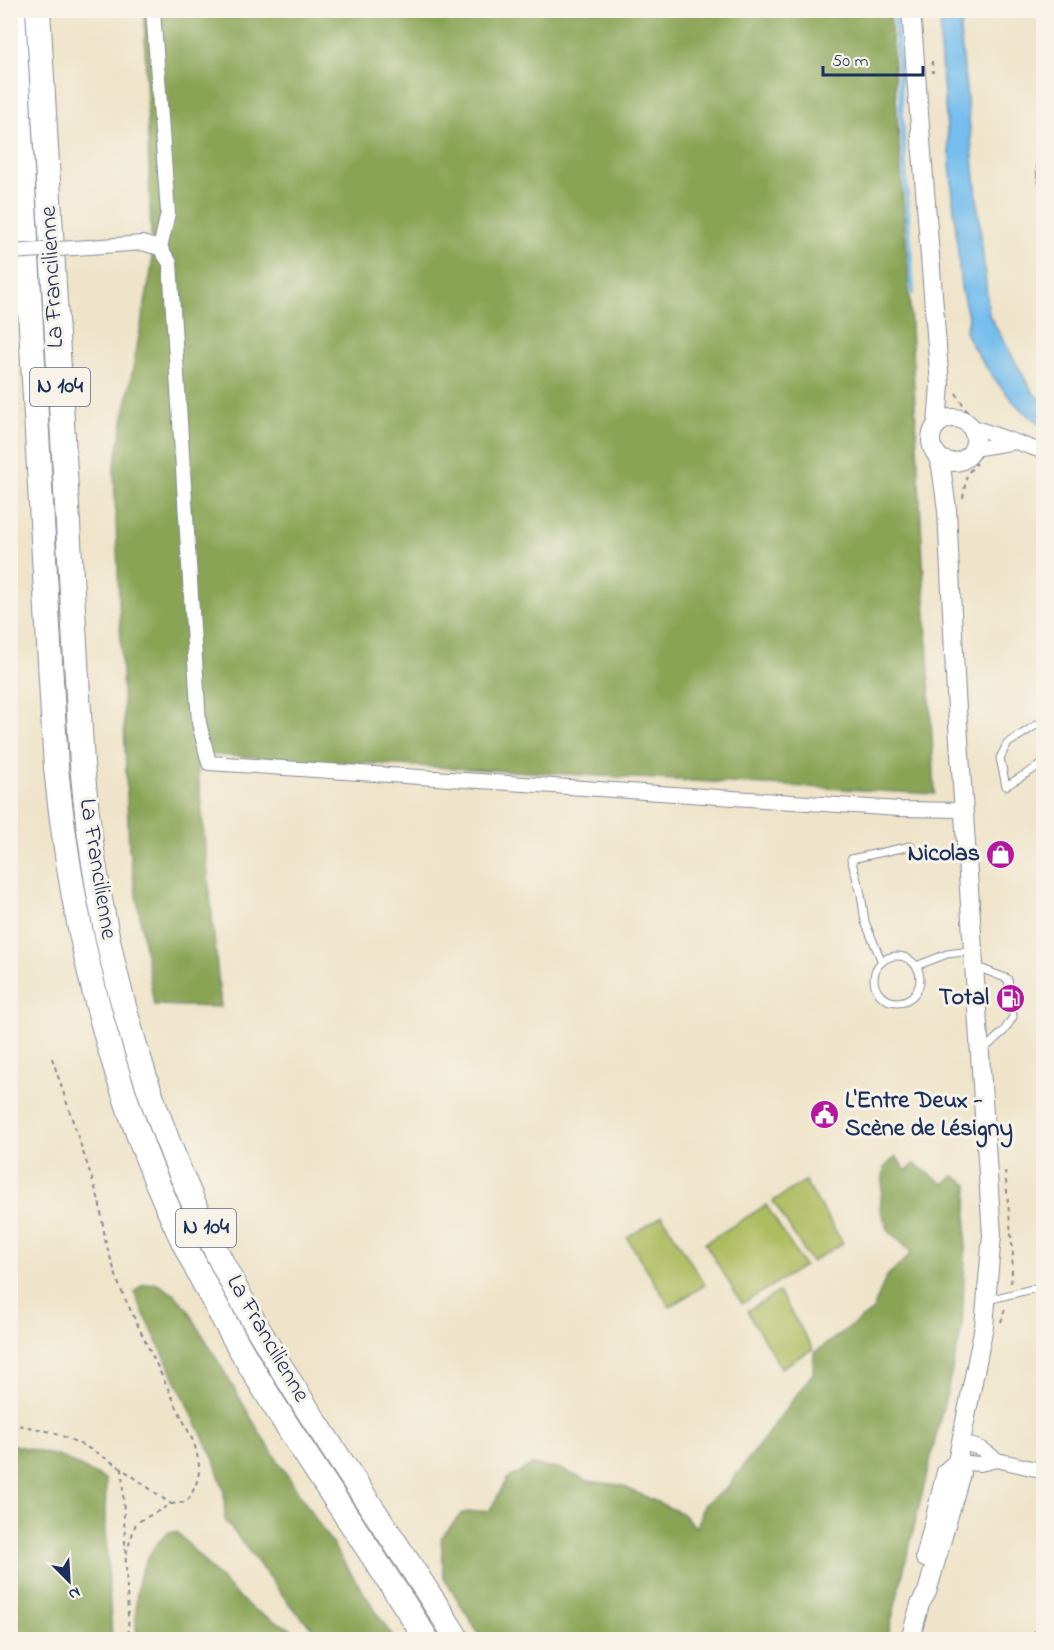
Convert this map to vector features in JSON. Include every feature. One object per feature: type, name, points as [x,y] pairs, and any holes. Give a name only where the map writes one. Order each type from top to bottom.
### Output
[{"type":"highway","name":"La Francilienne","points":[[13,10],[56,768],[62,836],[79,934],[100,1022],[142,1149],[207,1290],[269,1395],[427,1640]]},
{"type":"highway","name":"La Francilienne","points":[[38,10],[83,776],[88,832],[99,896],[125,1017],[167,1140],[221,1261],[292,1384],[458,1640]]},
{"type":"street","points":[[153,10],[168,213],[160,248]]},
{"type":"street","points":[[910,1640],[920,1604],[927,1592],[961,1473],[957,1462],[984,1326],[992,1235],[947,510],[941,466],[931,438],[937,425],[940,385],[911,10]]},
{"type":"street","points":[[1044,123],[1044,178]]},
{"type":"street","points":[[10,252],[142,243],[160,248],[170,263],[199,723],[209,763],[898,809],[964,810]]},
{"type":"street","points":[[940,385],[975,437],[951,486],[947,510]]},
{"type":"street","points":[[937,425],[947,418],[965,422],[1044,452]]},
{"type":"street","points":[[936,453],[948,461],[1016,442]]},
{"type":"street","points":[[961,1442],[982,1449],[997,1460],[1044,1471]]},
{"type":"street","points":[[957,1462],[980,1464],[997,1460]]},
{"type":"street","points":[[1035,1640],[1044,1634]]},
{"type":"lane","points":[[1044,720],[1007,744],[1000,758],[1006,786],[1044,763]]},
{"type":"lane","points":[[882,962],[865,922],[861,894],[851,859],[911,846]]},
{"type":"lane","points":[[916,966],[947,954],[974,958],[1008,980],[1013,1017],[1004,1030],[980,1053]]},
{"type":"lane","points":[[904,957],[916,966],[920,980],[918,988],[908,999],[894,1002],[880,995],[874,982],[878,967],[882,962],[889,958],[904,957]]},
{"type":"lane","points":[[987,1300],[1044,1286]]},
{"type":"path","points":[[52,1058],[99,1200],[106,1244],[120,1288],[194,1443],[199,1459],[201,1478],[187,1502],[171,1504],[136,1523],[125,1557]]},
{"type":"path","points":[[10,1424],[48,1431],[122,1468],[171,1504]]},
{"type":"path","points":[[122,1468],[129,1640]]},
{"type":"green space","points":[[144,11],[890,11],[908,269],[935,794],[196,754],[221,1007],[154,1005],[129,849],[114,470],[152,266]]},
{"type":"green space","points":[[896,1156],[906,1171],[915,1164],[944,1184],[954,1176],[968,1185],[962,1329],[887,1639],[482,1639],[444,1578],[441,1538],[462,1513],[490,1510],[507,1479],[532,1465],[558,1468],[588,1481],[620,1485],[681,1513],[697,1528],[703,1505],[726,1489],[813,1373],[814,1353],[873,1310],[886,1277],[912,1253],[889,1231],[880,1209],[884,1168]]},
{"type":"green space","points":[[805,1181],[843,1243],[811,1262],[773,1201]]},
{"type":"green space","points":[[766,1205],[804,1266],[742,1304],[705,1243]]},
{"type":"green space","points":[[662,1216],[705,1285],[670,1307],[627,1238]]},
{"type":"green space","points":[[156,1283],[174,1294],[187,1308],[261,1435],[394,1639],[323,1639],[291,1606],[225,1520],[224,1492],[214,1460],[134,1293],[142,1285]]},
{"type":"green space","points":[[779,1292],[813,1349],[781,1368],[747,1311]]},
{"type":"green space","points":[[10,1444],[64,1458],[106,1480],[105,1518],[112,1639],[11,1639]]},
{"type":"green space","points":[[169,1532],[177,1532],[249,1606],[292,1629],[305,1639],[137,1639],[136,1609],[139,1581],[149,1555],[157,1543]]},
{"type":"water","points":[[941,11],[965,11],[960,31],[989,315],[1033,393],[1043,402],[1043,424],[1010,398],[988,370],[965,332],[969,320],[961,288],[940,49]]},
{"type":"waterway","points":[[895,10],[913,293]]},
{"type":"place","name":"Nicolas","points":[[1001,854]]},
{"type":"place","name":"Total","points":[[1010,998]]},
{"type":"place","name":"L'Entre Deux - Scène de Lésigny","points":[[824,1115]]}]
